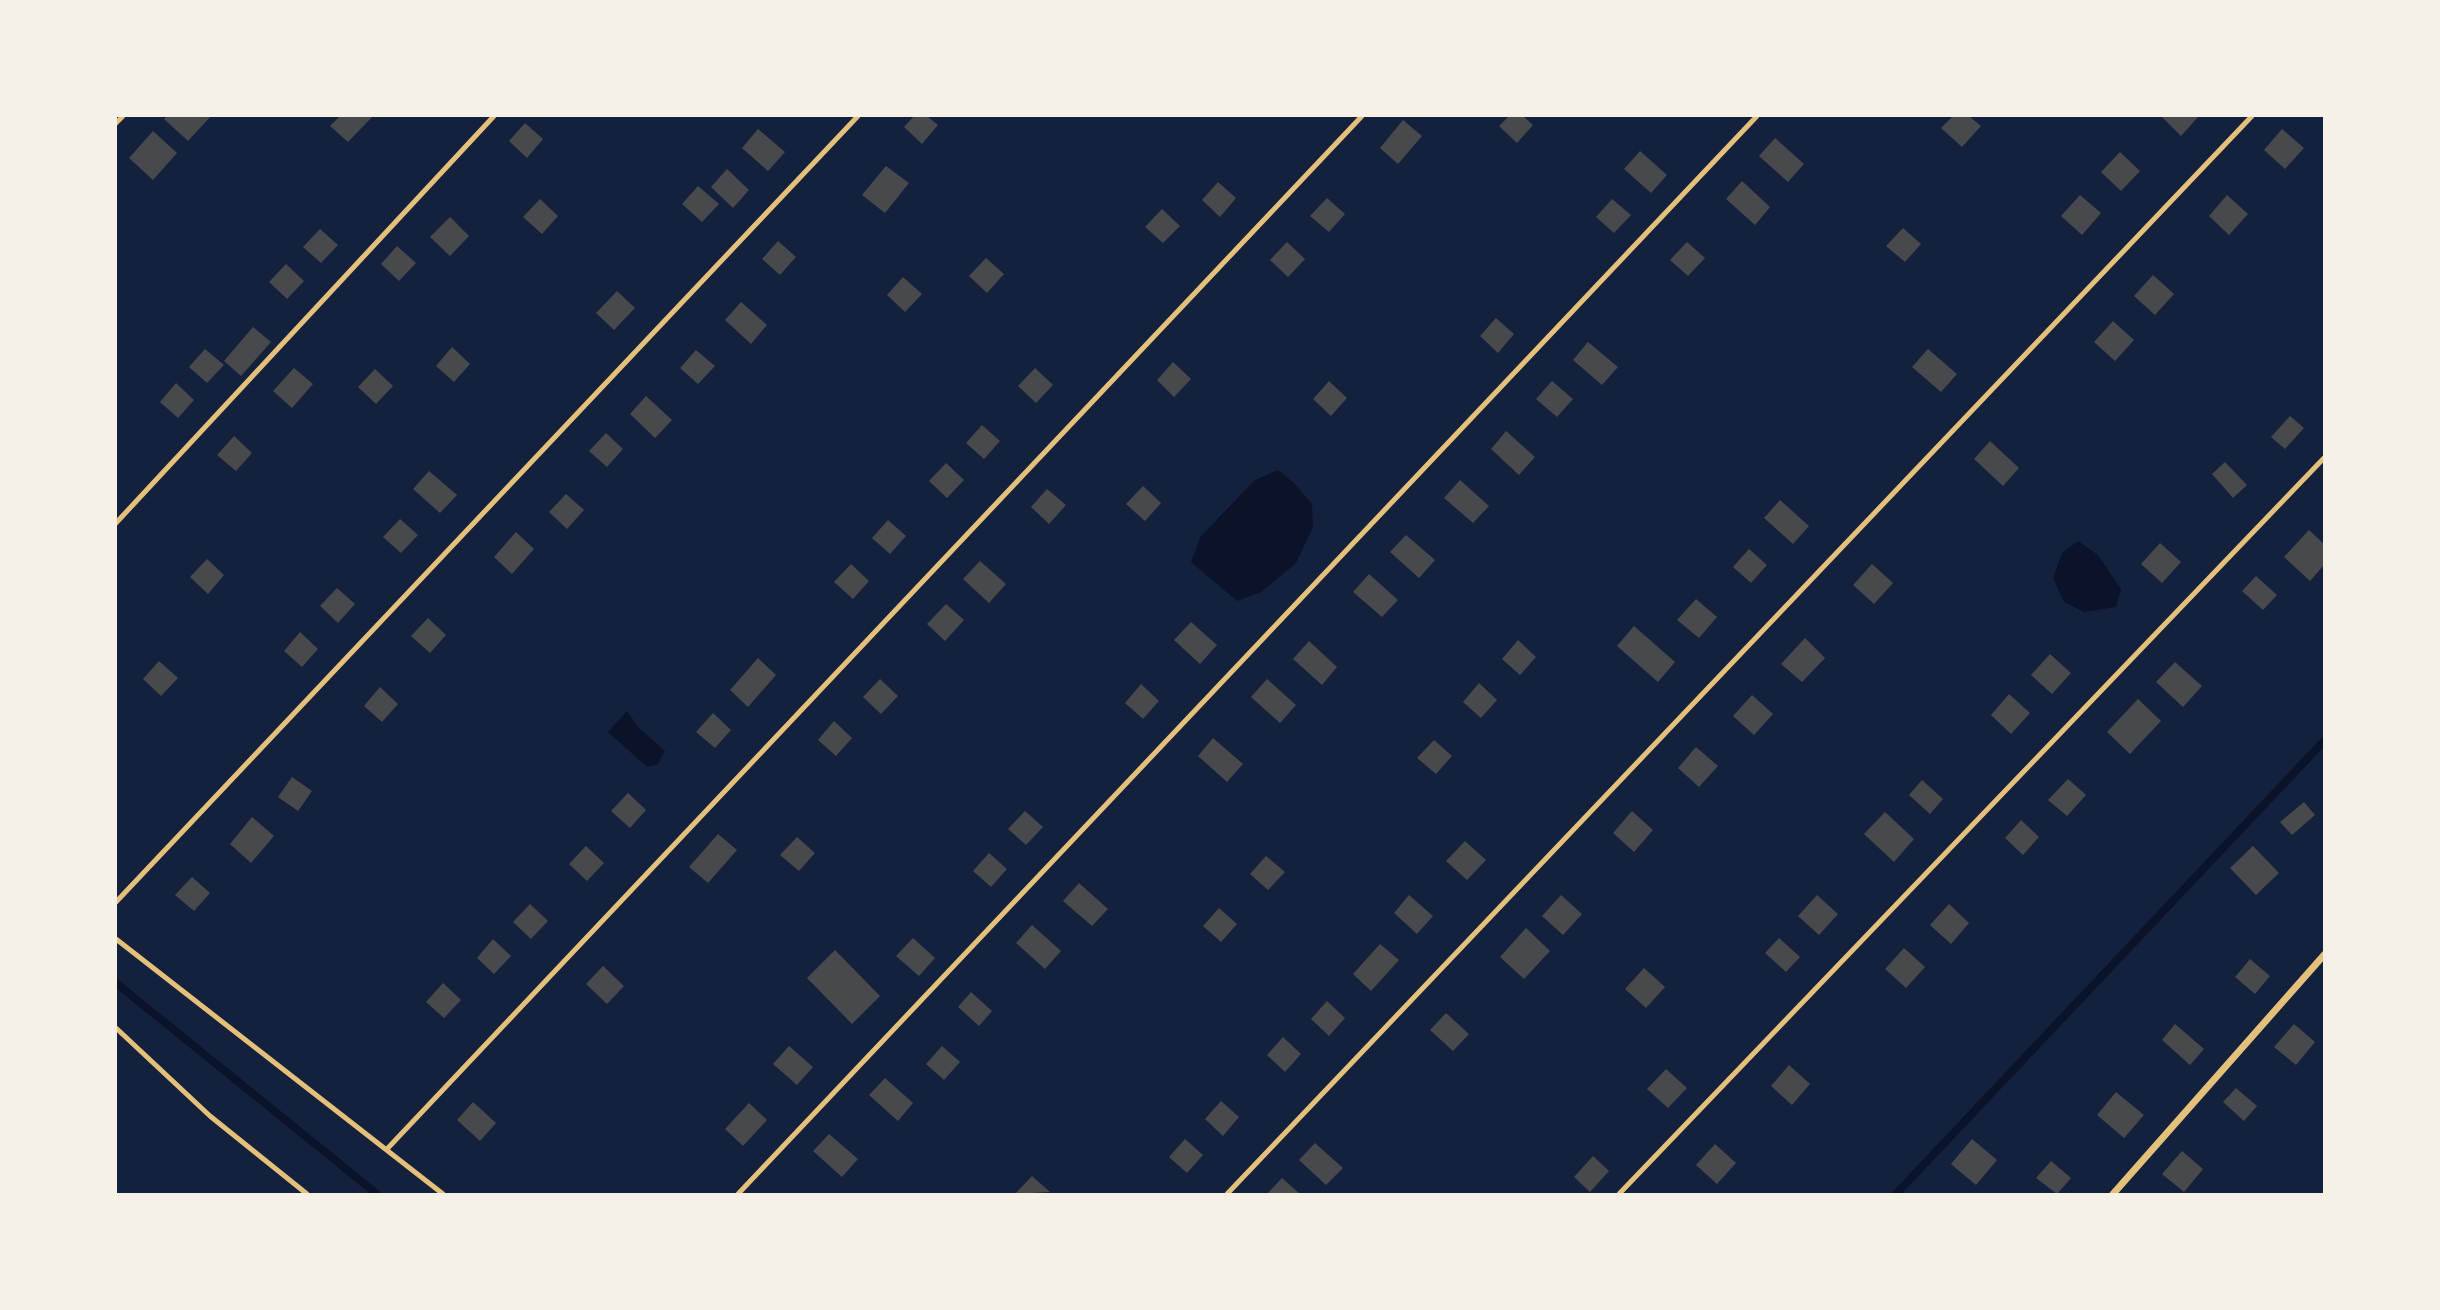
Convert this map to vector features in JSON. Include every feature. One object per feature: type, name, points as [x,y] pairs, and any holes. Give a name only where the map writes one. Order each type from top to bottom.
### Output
[{"type":"street","points":[[2113,1195],[2325,955]]},
{"type":"lane","points":[[116,124],[123,116]]},
{"type":"lane","points":[[116,523],[494,116]]},
{"type":"lane","points":[[116,902],[858,116]]},
{"type":"lane","points":[[387,1149],[1362,116]]},
{"type":"lane","points":[[738,1195],[1757,116]]},
{"type":"lane","points":[[1227,1195],[2252,116]]},
{"type":"lane","points":[[1619,1195],[2325,458]]},
{"type":"lane","points":[[116,939],[443,1195]]},
{"type":"lane","points":[[116,1028],[210,1116],[307,1195]]},
{"type":"water","points":[[1278,470],[1295,484],[1312,504],[1313,527],[1296,563],[1261,592],[1237,601],[1191,562],[1201,536],[1255,480]]},
{"type":"water","points":[[2078,541],[2098,555],[2121,589],[2116,607],[2084,612],[2064,602],[2053,578],[2062,553]]},
{"type":"water","points":[[627,711],[639,728],[665,751],[658,764],[647,767],[608,732]]},
{"type":"building","points":[[167,116],[211,116],[188,141],[164,119]]},
{"type":"building","points":[[340,116],[373,116],[348,142],[330,126]]},
{"type":"building","points":[[914,116],[927,116],[938,125],[922,144],[904,127]]},
{"type":"building","points":[[1509,116],[1523,116],[1533,125],[1517,143],[1499,126]]},
{"type":"building","points":[[1953,116],[1969,116],[1981,126],[1962,147],[1941,128]]},
{"type":"building","points":[[2161,116],[2199,116],[2181,136]]},
{"type":"building","points":[[1403,120],[1422,136],[1398,164],[1380,148]]},
{"type":"building","points":[[525,123],[543,139],[527,158],[509,141]]},
{"type":"building","points":[[758,129],[785,152],[768,171],[742,148]]},
{"type":"building","points":[[2282,129],[2304,148],[2285,169],[2264,150]]},
{"type":"building","points":[[153,131],[177,153],[153,180],[129,158]]},
{"type":"building","points":[[1775,138],[1804,164],[1788,182],[1759,156]]},
{"type":"building","points":[[1640,151],[1667,175],[1651,193],[1624,169]]},
{"type":"building","points":[[2120,152],[2140,171],[2121,191],[2101,172]]},
{"type":"building","points":[[886,166],[909,183],[885,213],[862,195]]},
{"type":"building","points":[[727,169],[749,190],[733,208],[711,187]]},
{"type":"building","points":[[1742,181],[1770,207],[1755,225],[1726,199]]},
{"type":"building","points":[[1218,182],[1236,198],[1220,217],[1202,200]]},
{"type":"building","points":[[698,186],[719,204],[702,222],[682,204]]},
{"type":"building","points":[[2080,195],[2101,213],[2082,235],[2061,216]]},
{"type":"building","points":[[2227,195],[2248,214],[2229,235],[2209,216]]},
{"type":"building","points":[[1327,198],[1345,214],[1329,232],[1310,216]]},
{"type":"building","points":[[540,199],[558,216],[542,234],[523,217]]},
{"type":"building","points":[[1612,199],[1631,215],[1614,233],[1596,217]]},
{"type":"building","points":[[1162,209],[1180,226],[1163,243],[1145,227]]},
{"type":"building","points":[[450,217],[469,236],[450,256],[430,237]]},
{"type":"building","points":[[1903,228],[1921,244],[1905,262],[1886,246]]},
{"type":"building","points":[[320,229],[338,245],[321,263],[303,247]]},
{"type":"building","points":[[778,241],[796,257],[780,275],[762,259]]},
{"type":"building","points":[[1287,242],[1305,259],[1288,277],[1270,260]]},
{"type":"building","points":[[1687,242],[1705,258],[1688,276],[1670,260]]},
{"type":"building","points":[[397,246],[416,263],[399,281],[381,264]]},
{"type":"building","points":[[986,258],[1004,274],[987,293],[969,276]]},
{"type":"building","points":[[286,264],[304,281],[287,299],[269,282]]},
{"type":"building","points":[[2153,275],[2174,294],[2155,315],[2134,296]]},
{"type":"building","points":[[903,277],[922,294],[905,312],[887,295]]},
{"type":"building","points":[[617,291],[635,308],[614,330],[596,313]]},
{"type":"building","points":[[741,302],[767,325],[751,344],[725,320]]},
{"type":"building","points":[[1496,318],[1514,334],[1498,353],[1480,336]]},
{"type":"building","points":[[2113,321],[2134,340],[2115,361],[2094,342]]},
{"type":"building","points":[[253,327],[271,342],[241,376],[224,361]]},
{"type":"building","points":[[1588,342],[1618,367],[1602,385],[1573,360]]},
{"type":"building","points":[[452,347],[470,364],[454,382],[436,366]]},
{"type":"building","points":[[205,349],[224,365],[207,383],[189,367]]},
{"type":"building","points":[[1928,349],[1957,374],[1941,392],[1912,367]]},
{"type":"building","points":[[696,350],[715,366],[698,384],[680,368]]},
{"type":"building","points":[[1173,362],[1191,379],[1174,397],[1157,380]]},
{"type":"building","points":[[294,368],[313,384],[292,408],[273,391]]},
{"type":"building","points":[[1035,368],[1053,385],[1036,403],[1018,386]]},
{"type":"building","points":[[375,369],[393,386],[376,404],[358,387]]},
{"type":"building","points":[[1329,381],[1347,398],[1331,416],[1313,399]]},
{"type":"building","points":[[1552,381],[1573,399],[1557,417],[1536,399]]},
{"type":"building","points":[[176,383],[194,400],[178,418],[160,402]]},
{"type":"building","points":[[646,396],[672,420],[655,438],[630,414]]},
{"type":"building","points":[[2290,416],[2304,428],[2285,449],[2271,437]]},
{"type":"building","points":[[982,425],[1000,441],[984,459],[966,443]]},
{"type":"building","points":[[1506,431],[1535,457],[1519,475],[1491,449]]},
{"type":"building","points":[[606,433],[623,449],[607,467],[589,451]]},
{"type":"building","points":[[234,436],[252,453],[236,471],[217,455]]},
{"type":"building","points":[[1990,441],[2019,468],[2003,486],[1974,459]]},
{"type":"building","points":[[2225,462],[2247,485],[2233,498],[2212,474]]},
{"type":"building","points":[[946,463],[964,480],[947,498],[929,481]]},
{"type":"building","points":[[429,471],[457,495],[440,513],[413,489]]},
{"type":"building","points":[[1460,480],[1489,506],[1473,523],[1444,498]]},
{"type":"building","points":[[1143,486],[1161,503],[1145,521],[1126,504]]},
{"type":"building","points":[[1047,489],[1066,505],[1049,524],[1031,507]]},
{"type":"building","points":[[566,494],[584,510],[567,529],[549,512]]},
{"type":"building","points":[[1780,500],[1809,526],[1793,544],[1764,518]]},
{"type":"building","points":[[400,519],[418,535],[401,553],[383,537]]},
{"type":"building","points":[[888,520],[906,536],[890,554],[872,538]]},
{"type":"building","points":[[2309,530],[2324,544],[2324,565],[2310,581],[2284,557]]},
{"type":"building","points":[[516,532],[534,549],[512,574],[494,557]]},
{"type":"building","points":[[1406,535],[1435,560],[1419,578],[1390,552]]},
{"type":"building","points":[[2160,543],[2181,562],[2162,583],[2141,564]]},
{"type":"building","points":[[1749,549],[1767,565],[1751,583],[1733,567]]},
{"type":"building","points":[[207,559],[224,575],[208,594],[190,577]]},
{"type":"building","points":[[980,561],[1006,584],[989,603],[963,579]]},
{"type":"building","points":[[851,564],[869,581],[853,599],[834,582]]},
{"type":"building","points":[[1872,564],[1893,583],[1874,604],[1853,585]]},
{"type":"building","points":[[1369,574],[1398,600],[1382,617],[1353,592]]},
{"type":"building","points":[[2256,576],[2277,595],[2263,610],[2242,591]]},
{"type":"building","points":[[337,588],[355,604],[338,623],[320,606]]},
{"type":"building","points":[[1696,599],[1717,617],[1699,638],[1677,620]]},
{"type":"building","points":[[946,604],[964,620],[945,641],[927,624]]},
{"type":"building","points":[[428,618],[446,635],[430,653],[411,636]]},
{"type":"building","points":[[1191,622],[1217,645],[1200,664],[1174,640]]},
{"type":"building","points":[[1634,626],[1675,662],[1658,682],[1617,646]]},
{"type":"building","points":[[300,632],[318,649],[302,667],[284,651]]},
{"type":"building","points":[[1805,638],[1825,658],[1802,682],[1781,664]]},
{"type":"building","points":[[1518,640],[1536,657],[1520,675],[1502,659]]},
{"type":"building","points":[[1309,641],[1337,667],[1322,685],[1293,659]]},
{"type":"building","points":[[2050,654],[2071,673],[2052,694],[2031,675]]},
{"type":"building","points":[[758,658],[776,675],[748,707],[730,690]]},
{"type":"building","points":[[159,661],[178,678],[161,696],[143,679]]},
{"type":"building","points":[[2175,662],[2202,686],[2183,707],[2156,682]]},
{"type":"building","points":[[880,679],[898,696],[881,714],[863,697]]},
{"type":"building","points":[[1267,679],[1296,705],[1280,723],[1251,697]]},
{"type":"building","points":[[1479,683],[1497,700],[1481,718],[1463,702]]},
{"type":"building","points":[[1141,684],[1159,701],[1143,719],[1125,703]]},
{"type":"building","points":[[380,687],[398,704],[382,722],[364,706]]},
{"type":"building","points":[[2009,694],[2030,713],[2011,734],[1991,715]]},
{"type":"building","points":[[1752,695],[1773,714],[1754,735],[1733,716]]},
{"type":"building","points":[[2138,699],[2161,721],[2130,754],[2107,732]]},
{"type":"building","points":[[713,713],[731,730],[715,748],[696,732]]},
{"type":"building","points":[[834,721],[852,738],[836,756],[818,740]]},
{"type":"building","points":[[1213,738],[1243,764],[1227,782],[1198,756]]},
{"type":"building","points":[[1434,740],[1452,756],[1436,774],[1417,758]]},
{"type":"building","points":[[1696,747],[1718,766],[1699,787],[1678,768]]},
{"type":"building","points":[[292,777],[312,791],[298,811],[278,797]]},
{"type":"building","points":[[2068,779],[2086,795],[2067,816],[2048,800]]},
{"type":"building","points":[[1922,780],[1943,799],[1930,814],[1909,795]]},
{"type":"building","points":[[628,793],[646,810],[630,828],[611,811]]},
{"type":"building","points":[[2304,802],[2315,815],[2292,835],[2280,822]]},
{"type":"building","points":[[1025,811],[1043,827],[1026,845],[1008,829]]},
{"type":"building","points":[[1632,811],[1653,830],[1634,852],[1613,833]]},
{"type":"building","points":[[1885,812],[1914,839],[1894,862],[1864,834]]},
{"type":"building","points":[[252,817],[274,836],[251,863],[230,844]]},
{"type":"building","points":[[2021,820],[2039,837],[2023,855],[2005,838]]},
{"type":"building","points":[[718,834],[737,850],[708,883],[689,867]]},
{"type":"building","points":[[797,837],[815,853],[799,871],[780,855]]},
{"type":"building","points":[[1465,841],[1486,860],[1467,880],[1446,861]]},
{"type":"building","points":[[586,846],[604,863],[587,881],[569,864]]},
{"type":"building","points":[[2253,846],[2279,873],[2256,895],[2230,868]]},
{"type":"building","points":[[989,853],[1007,869],[991,887],[973,871]]},
{"type":"building","points":[[1266,856],[1285,872],[1268,890],[1250,874]]},
{"type":"building","points":[[192,877],[210,893],[194,911],[175,895]]},
{"type":"building","points":[[1079,883],[1108,909],[1092,926],[1063,901]]},
{"type":"building","points":[[1409,895],[1433,916],[1417,934],[1394,913]]},
{"type":"building","points":[[1561,895],[1582,914],[1563,935],[1542,916]]},
{"type":"building","points":[[1817,895],[1838,914],[1819,935],[1798,916]]},
{"type":"building","points":[[530,904],[548,921],[531,939],[513,922]]},
{"type":"building","points":[[1949,904],[1969,923],[1951,944],[1930,925]]},
{"type":"building","points":[[1219,908],[1237,924],[1221,942],[1203,926]]},
{"type":"building","points":[[1032,925],[1061,951],[1045,969],[1016,943]]},
{"type":"building","points":[[1526,928],[1550,951],[1524,979],[1500,957]]},
{"type":"building","points":[[913,938],[935,958],[919,976],[896,956]]},
{"type":"building","points":[[1779,938],[1800,957],[1786,972],[1765,953]]},
{"type":"building","points":[[493,939],[511,956],[494,974],[477,958]]},
{"type":"building","points":[[1380,944],[1399,960],[1371,991],[1353,974]]},
{"type":"building","points":[[1904,948],[1925,967],[1906,988],[1885,969]]},
{"type":"building","points":[[835,950],[880,996],[852,1024],[807,978]]},
{"type":"building","points":[[2250,959],[2270,976],[2255,994],[2235,977]]},
{"type":"building","points":[[603,966],[624,986],[607,1004],[586,984]]},
{"type":"building","points":[[1644,968],[1665,987],[1646,1008],[1625,989]]},
{"type":"building","points":[[443,983],[461,1000],[444,1018],[426,1002]]},
{"type":"building","points":[[971,992],[992,1011],[979,1026],[958,1007]]},
{"type":"building","points":[[1327,1001],[1345,1018],[1329,1036],[1311,1019]]},
{"type":"building","points":[[1446,1013],[1469,1034],[1453,1051],[1430,1030]]},
{"type":"building","points":[[2175,1024],[2204,1049],[2190,1065],[2162,1040]]},
{"type":"building","points":[[2294,1024],[2315,1042],[2296,1065],[2274,1047]]},
{"type":"building","points":[[1283,1037],[1301,1054],[1285,1072],[1267,1055]]},
{"type":"building","points":[[789,1046],[813,1067],[797,1085],[773,1064]]},
{"type":"building","points":[[942,1046],[960,1062],[944,1080],[926,1064]]},
{"type":"building","points":[[1789,1065],[1810,1084],[1792,1105],[1771,1086]]},
{"type":"building","points":[[1666,1069],[1687,1088],[1668,1108],[1647,1089]]},
{"type":"building","points":[[885,1078],[913,1103],[898,1121],[869,1095]]},
{"type":"building","points":[[2236,1088],[2257,1106],[2244,1121],[2223,1102]]},
{"type":"building","points":[[2116,1092],[2144,1115],[2124,1138],[2097,1115]]},
{"type":"building","points":[[1221,1101],[1239,1117],[1223,1136],[1205,1119]]},
{"type":"building","points":[[473,1102],[496,1123],[480,1141],[457,1120]]},
{"type":"building","points":[[749,1103],[767,1120],[743,1146],[725,1129]]},
{"type":"building","points":[[829,1134],[858,1159],[842,1177],[813,1151]]},
{"type":"building","points":[[1185,1139],[1203,1155],[1187,1173],[1169,1157]]},
{"type":"building","points":[[1972,1139],[1997,1160],[1976,1185],[1951,1164]]},
{"type":"building","points":[[1315,1143],[1343,1168],[1326,1185],[1299,1160]]},
{"type":"building","points":[[1715,1144],[1736,1163],[1717,1184],[1696,1165]]},
{"type":"building","points":[[2182,1151],[2203,1169],[2184,1192],[2162,1174]]},
{"type":"building","points":[[1593,1156],[1609,1171],[1590,1192],[1574,1177]]},
{"type":"building","points":[[2051,1161],[2071,1178],[2057,1194],[2036,1178]]},
{"type":"building","points":[[1032,1176],[1050,1192],[1015,1194]]},
{"type":"building","points":[[1282,1178],[1300,1194],[1267,1194]]},
{"type":"waterway","points":[[1896,1194],[2324,741]]},
{"type":"waterway","points":[[116,983],[377,1194]]}]
